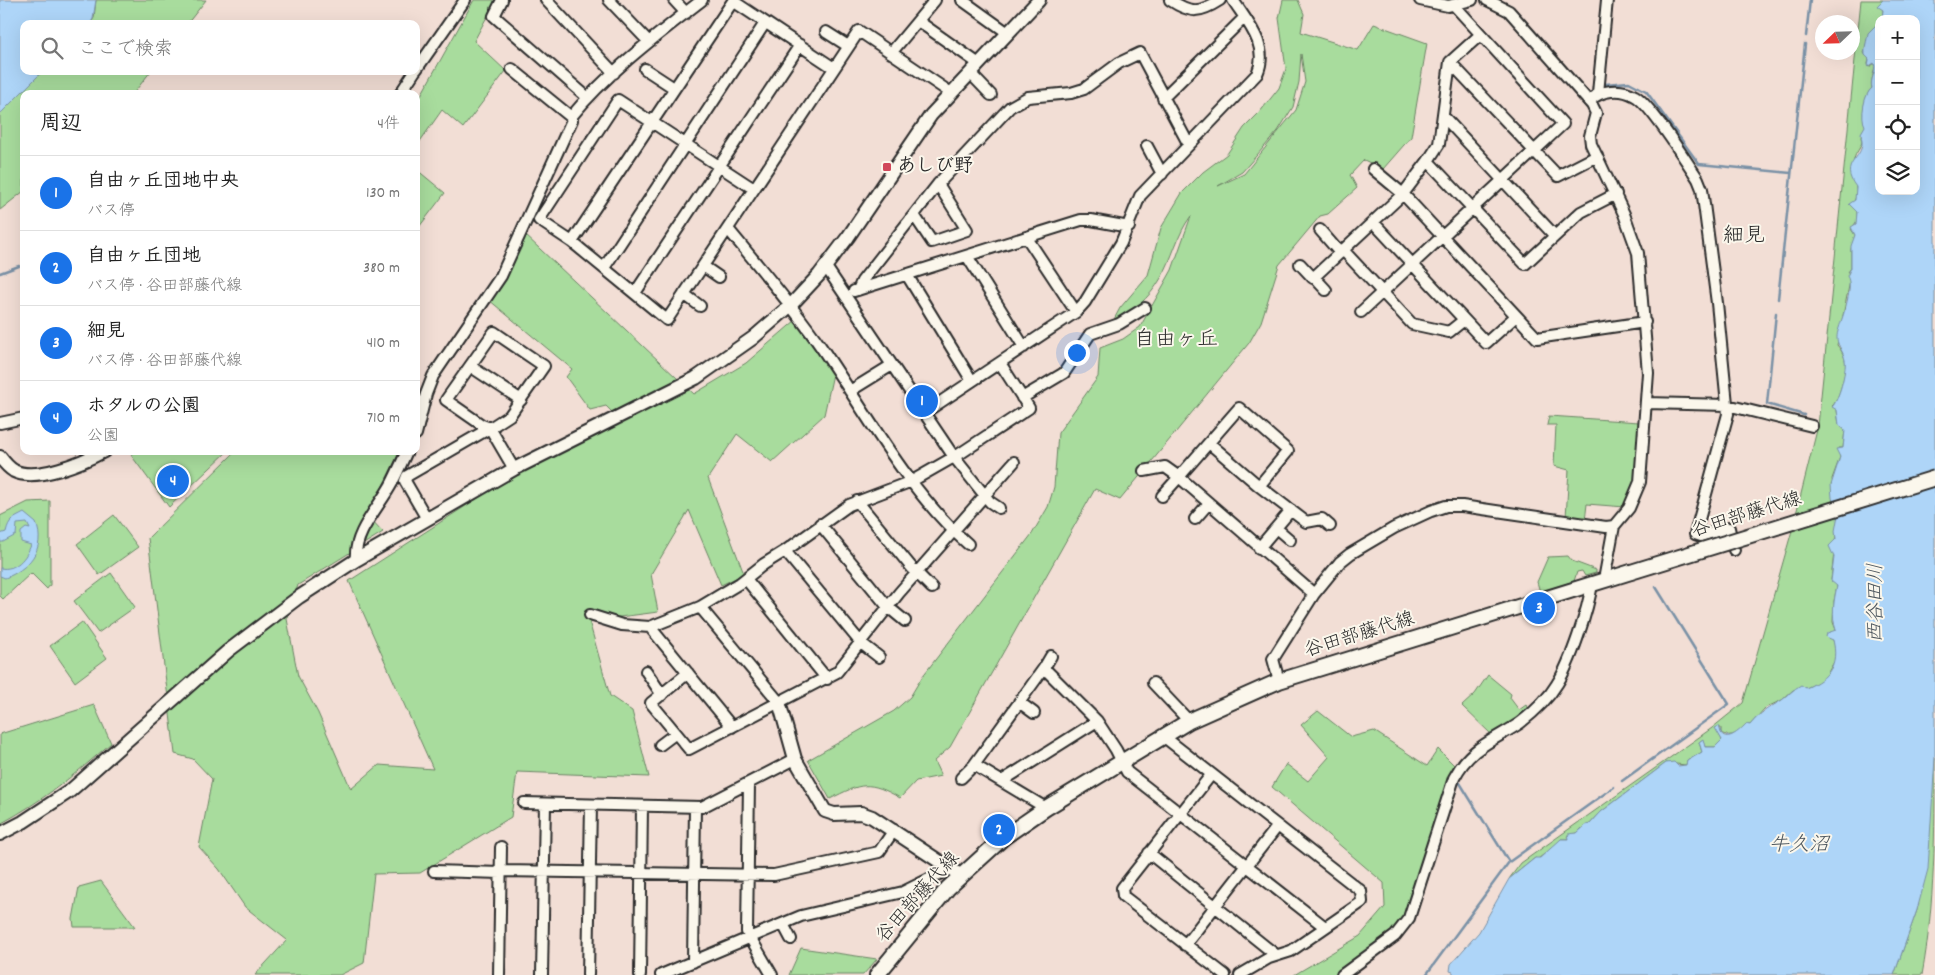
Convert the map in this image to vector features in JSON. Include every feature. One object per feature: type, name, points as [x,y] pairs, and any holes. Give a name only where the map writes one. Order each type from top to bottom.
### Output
[{"type":"main road","name":"谷田部藤代線","points":[[877,975],[924,916],[955,872],[1046,808],[1189,721],[1279,681],[1935,478]]},
{"type":"street","points":[[420,65],[444,26],[465,0]]},
{"type":"street","points":[[502,0],[494,16],[587,97]]},
{"type":"street","points":[[546,0],[614,73]]},
{"type":"street","points":[[609,0],[649,42]]},
{"type":"street","points":[[674,0],[686,13]]},
{"type":"street","points":[[420,418],[433,376],[501,276],[572,120],[571,117],[587,97],[649,42],[702,0]]},
{"type":"street","points":[[891,52],[935,0]]},
{"type":"street","points":[[962,0],[974,3],[1008,33]]},
{"type":"street","points":[[0,834],[23,822],[70,791],[228,651],[299,597],[356,560],[514,469],[696,378],[740,348],[791,305],[826,267],[912,142],[951,93],[1039,0]]},
{"type":"street","points":[[1170,0],[1195,11],[1203,11],[1220,0]]},
{"type":"street","points":[[924,413],[1076,312],[1085,302],[1129,227],[1140,196],[1249,84],[1261,67],[1261,48],[1256,36],[1233,0]]},
{"type":"street","points":[[1420,0],[1440,5],[1454,5],[1472,0]]},
{"type":"street","points":[[1342,975],[1395,936],[1408,918],[1454,778],[1460,767],[1480,746],[1511,728],[1533,712],[1556,684],[1598,582],[1614,526],[1629,508],[1640,482],[1648,373],[1638,253],[1616,194],[1591,144],[1590,136],[1596,113],[1589,101],[1509,11],[1488,0]]},
{"type":"street","points":[[1598,93],[1607,0]]},
{"type":"street","points":[[572,242],[733,1],[834,68]]},
{"type":"street","points":[[1361,312],[1563,124],[1454,5]]},
{"type":"street","points":[[1164,98],[1244,18]]},
{"type":"street","points":[[918,20],[975,68],[992,94]]},
{"type":"street","points":[[604,268],[766,23]]},
{"type":"street","points":[[754,189],[618,100],[538,220],[572,242],[667,320],[684,294],[703,266],[728,228],[754,189],[834,68],[848,46],[859,30],[951,93]]},
{"type":"street","points":[[826,32],[848,46]]},
{"type":"street","points":[[1314,277],[1403,194],[1428,161],[1439,144],[1450,62],[1480,34]]},
{"type":"street","points":[[636,293],[800,45]]},
{"type":"street","points":[[858,290],[862,281],[938,184],[995,121],[1015,102],[1028,97],[1070,93],[1084,89],[1119,63],[1140,53],[1189,145]]},
{"type":"street","points":[[1450,62],[1533,152],[1558,176],[1597,156]]},
{"type":"street","points":[[512,69],[571,117]]},
{"type":"street","points":[[645,69],[674,88]]},
{"type":"street","points":[[403,90],[413,75]]},
{"type":"street","points":[[1589,101],[1598,93],[1624,91],[1643,102],[1698,179],[1707,212],[1728,414],[1695,534],[1701,536],[1729,528],[1734,550]]},
{"type":"street","points":[[1443,116],[1555,236]]},
{"type":"street","points":[[1147,146],[1162,174]]},
{"type":"street","points":[[1428,161],[1525,264],[1581,212],[1616,194]]},
{"type":"street","points":[[1373,169],[1403,194],[1537,338],[1645,322]]},
{"type":"street","points":[[914,215],[932,242],[967,230],[938,184]]},
{"type":"street","points":[[845,294],[1086,220],[1129,227]]},
{"type":"street","points":[[1373,222],[1486,343],[1516,316]]},
{"type":"street","points":[[728,228],[791,305],[912,481],[954,531],[968,544]]},
{"type":"street","points":[[1320,230],[1412,324],[1449,332],[1464,320]]},
{"type":"street","points":[[1028,238],[1076,312]]},
{"type":"street","points":[[967,256],[1024,347]]},
{"type":"street","points":[[1300,264],[1326,290]]},
{"type":"street","points":[[703,266],[719,277]]},
{"type":"street","points":[[826,267],[954,457],[985,496],[999,508]]},
{"type":"street","points":[[908,275],[972,381]]},
{"type":"street","points":[[684,294],[700,306]]},
{"type":"street","points":[[1022,398],[1064,373],[1090,334],[1124,321],[1145,308]]},
{"type":"street","points":[[427,519],[405,481],[407,476],[490,428],[510,415],[544,366],[494,332],[446,400],[482,425],[490,428],[514,469]]},
{"type":"street","points":[[590,616],[622,625],[650,627],[700,607],[746,580],[764,564],[785,551],[820,524],[857,501],[912,481],[954,457],[1029,408],[1000,363]]},
{"type":"street","points":[[850,391],[892,365]]},
{"type":"street","points":[[470,366],[521,400]]},
{"type":"street","points":[[1647,403],[1726,405],[1812,426]]},
{"type":"street","points":[[1162,496],[1239,408],[1288,451],[1259,486]]},
{"type":"street","points":[[0,423],[20,419]]},
{"type":"street","points":[[1209,443],[1259,486],[1306,522],[1322,519],[1330,526]]},
{"type":"street","points":[[0,457],[13,470],[24,474],[62,468],[94,455]]},
{"type":"street","points":[[356,560],[354,550],[405,455]]},
{"type":"street","points":[[688,673],[651,703],[689,749],[838,672],[888,607],[1014,462]]},
{"type":"street","points":[[1144,471],[1165,467],[1314,594]]},
{"type":"street","points":[[0,476],[13,470]]},
{"type":"street","points":[[857,501],[932,588]]},
{"type":"street","points":[[1195,519],[1209,504]]},
{"type":"street","points":[[1279,681],[1273,660],[1314,594],[1340,562],[1363,544],[1394,528],[1446,506],[1462,506],[1597,526],[1614,526]]},
{"type":"street","points":[[1259,548],[1291,510]]},
{"type":"street","points":[[820,524],[888,607],[905,621]]},
{"type":"street","points":[[1276,528],[1290,540]]},
{"type":"street","points":[[785,551],[861,643],[879,657]]},
{"type":"street","points":[[746,580],[827,679]]},
{"type":"street","points":[[700,607],[779,702],[795,759],[825,810],[834,814],[861,813],[894,830],[955,872]]},
{"type":"street","points":[[650,627],[732,727]]},
{"type":"street","points":[[961,778],[974,766],[1051,656]]},
{"type":"street","points":[[1044,668],[1097,721],[1127,772],[1325,927]]},
{"type":"street","points":[[646,671],[662,695]]},
{"type":"street","points":[[1153,682],[1189,721]]},
{"type":"street","points":[[1019,702],[1034,713]]},
{"type":"street","points":[[1002,781],[1097,721]]},
{"type":"street","points":[[660,745],[676,733]]},
{"type":"street","points":[[1163,736],[1361,891],[1362,902],[1291,951],[1276,956],[1240,975]]},
{"type":"street","points":[[524,803],[702,807],[795,759]]},
{"type":"street","points":[[974,766],[1046,808]]},
{"type":"street","points":[[1211,775],[1122,888],[1122,896],[1225,975]]},
{"type":"street","points":[[749,783],[747,932],[772,975]]},
{"type":"street","points":[[542,975],[545,804]]},
{"type":"street","points":[[588,975],[591,805]]},
{"type":"street","points":[[640,975],[642,806]]},
{"type":"street","points":[[693,962],[695,808]]},
{"type":"street","points":[[1185,945],[1277,827]]},
{"type":"street","points":[[434,872],[774,875],[879,852],[894,830]]},
{"type":"street","points":[[499,975],[501,847]]},
{"type":"street","points":[[1149,854],[1276,956]]},
{"type":"street","points":[[661,975],[801,916],[903,892],[955,872]]},
{"type":"street","points":[[783,924],[791,939]]},
{"type":"green space","points":[[96,0],[206,0],[190,20],[93,20]]},
{"type":"green space","points":[[474,0],[496,0],[474,41],[506,71],[463,128],[442,110],[420,141],[420,97]]},
{"type":"green space","points":[[1283,0],[1298,0],[1304,14],[1301,32],[1358,50],[1374,24],[1427,43],[1411,137],[1383,169],[1364,160],[1350,175],[1357,188],[1328,214],[1320,216],[1279,265],[1261,322],[1249,343],[1120,500],[1095,489],[950,747],[934,761],[941,776],[916,781],[900,798],[880,788],[865,786],[830,799],[808,760],[894,711],[910,697],[922,677],[1032,534],[1048,507],[1054,487],[1058,433],[1098,377],[1100,348],[1123,339],[1140,327],[1172,270],[1191,216],[1182,230],[1157,285],[1139,304],[1111,325],[1120,308],[1148,275],[1161,228],[1182,193],[1203,172],[1227,154],[1244,128],[1279,88],[1286,69],[1279,18]],"holes":[[[1301,54],[1305,82],[1296,110],[1244,174],[1218,186],[1242,172],[1278,131],[1293,107],[1299,82]]]},
{"type":"green space","points":[[1861,0],[1883,0],[1881,3],[1882,15],[1875,15],[1875,27],[1864,53],[1869,59],[1869,67],[1875,63],[1875,66],[1872,88],[1867,95],[1864,105],[1863,117],[1866,126],[1853,165],[1856,195],[1851,205],[1857,212],[1857,221],[1851,229],[1855,235],[1851,249],[1851,268],[1848,272],[1850,281],[1837,345],[1841,350],[1846,367],[1839,394],[1832,406],[1837,410],[1839,425],[1845,430],[1843,448],[1838,448],[1840,457],[1832,479],[1838,515],[1831,580],[1837,585],[1833,622],[1836,630],[1833,640],[1836,651],[1835,660],[1821,681],[1806,688],[1793,690],[1782,700],[1765,708],[1750,725],[1746,724],[1735,734],[1725,735],[1721,733],[1721,728],[1716,728],[1722,740],[1715,747],[1705,747],[1702,740],[1699,742],[1702,752],[1687,761],[1686,765],[1666,763],[1601,812],[1590,824],[1577,833],[1567,836],[1569,839],[1561,839],[1550,850],[1538,859],[1535,858],[1509,879],[1521,863],[1712,728],[1743,703],[1791,534],[1818,426],[1855,60],[1860,60]]},
{"type":"green space","points":[[39,75],[148,75],[136,90],[24,90]]},
{"type":"green space","points":[[20,94],[20,194],[0,210],[0,114]]},
{"type":"green space","points":[[420,172],[445,193],[420,226]]},
{"type":"green space","points":[[523,233],[694,394],[746,363],[796,320],[833,374],[824,415],[772,462],[737,434],[708,478],[744,574],[721,585],[689,510],[651,574],[658,612],[589,621],[610,696],[632,711],[649,777],[517,772],[511,817],[420,873],[374,874],[364,963],[340,975],[255,975],[287,940],[245,907],[219,869],[199,847],[212,779],[193,759],[175,754],[148,538],[232,455],[398,455],[368,516],[383,532],[298,585],[287,619],[298,676],[318,713],[351,789],[379,765],[433,769],[349,581],[612,412],[606,406],[590,410],[566,377],[572,369],[489,300]]},
{"type":"green space","points":[[1549,416],[1639,422],[1637,479],[1625,507],[1587,504],[1585,521],[1566,517],[1569,470],[1554,466],[1556,425],[1547,425]]},
{"type":"green space","points":[[131,455],[224,455],[169,507]]},
{"type":"green space","points":[[50,501],[50,585],[47,589],[31,573],[3,599],[0,596],[0,516],[28,502]]},
{"type":"green space","points":[[114,515],[138,547],[99,575],[77,544]]},
{"type":"green space","points":[[1568,556],[1572,561],[1596,570],[1596,573],[1585,576],[1582,571],[1577,572],[1574,581],[1540,592],[1537,582],[1548,557]]},
{"type":"green space","points":[[111,573],[135,607],[98,633],[74,601]]},
{"type":"green space","points":[[82,622],[107,658],[75,682],[50,646]]},
{"type":"green space","points":[[1488,675],[1511,694],[1510,698],[1519,710],[1526,705],[1530,710],[1492,735],[1462,706],[1475,694]]},
{"type":"green space","points":[[94,705],[111,743],[58,787],[0,824],[0,734]]},
{"type":"green space","points":[[1318,711],[1351,737],[1374,731],[1427,766],[1438,749],[1456,767],[1409,910],[1397,930],[1336,975],[1294,975],[1360,936],[1385,907],[1384,883],[1272,787],[1286,764],[1308,781],[1329,757],[1301,725]]},
{"type":"green space","points":[[1935,758],[1932,894],[1922,975],[1894,975],[1917,910]]},
{"type":"green space","points":[[101,881],[135,927],[74,927],[73,919],[79,887]]},
{"type":"green space","points":[[801,948],[877,959],[863,975],[789,975]]},
{"type":"water","points":[[0,0],[96,0],[92,20],[20,20],[20,75],[39,75],[24,90],[20,90],[20,94],[0,114]]},
{"type":"water","name":"牛久沼","points":[[1883,0],[1935,0],[1935,758],[1928,869],[1917,910],[1894,975],[1453,975],[1453,972],[1450,971],[1451,964],[1479,932],[1509,879],[1535,858],[1540,858],[1561,839],[1569,839],[1568,834],[1577,833],[1590,824],[1601,812],[1666,763],[1674,762],[1678,766],[1686,765],[1687,761],[1702,752],[1699,742],[1703,739],[1705,747],[1715,747],[1722,740],[1715,728],[1719,726],[1724,736],[1735,734],[1746,724],[1750,725],[1768,708],[1801,685],[1806,688],[1821,680],[1833,664],[1835,649],[1833,640],[1826,637],[1827,633],[1836,630],[1833,613],[1837,586],[1831,581],[1834,557],[1829,546],[1836,539],[1835,531],[1838,515],[1832,498],[1831,485],[1840,457],[1836,449],[1843,448],[1845,430],[1839,425],[1837,410],[1832,407],[1839,393],[1845,371],[1844,355],[1839,345],[1837,333],[1849,294],[1847,276],[1851,268],[1851,246],[1855,235],[1851,227],[1856,224],[1857,212],[1849,204],[1855,200],[1856,187],[1849,172],[1861,148],[1861,133],[1865,126],[1863,117],[1864,106],[1867,95],[1872,88],[1871,82],[1875,66],[1875,195],[1920,195],[1920,15],[1882,15],[1883,10],[1877,6]]},
{"type":"water","name":"牛久沼","points":[[1875,26],[1875,66],[1874,63],[1868,67],[1869,59],[1865,55],[1865,49],[1868,33]]},
{"type":"water","points":[[24,513],[36,523],[39,532],[37,550],[21,570],[5,578],[0,576],[0,568],[11,568],[23,559],[31,545],[21,542],[21,532],[26,528],[30,529],[27,523],[17,524],[16,535],[3,542],[0,542],[0,534],[6,532],[12,520]]},
{"type":"waterway","points":[[1806,36],[1810,0]]},
{"type":"waterway","points":[[1778,299],[1805,44]]},
{"type":"waterway","points":[[1605,84],[1629,82],[1646,91],[1699,164],[1791,173]]},
{"type":"waterway","points":[[0,273],[19,266]]},
{"type":"waterway","points":[[1776,313],[1767,404],[1804,415]]},
{"type":"waterway","points":[[1622,781],[1729,704],[1656,587]]},
{"type":"waterway","points":[[1460,783],[1509,862]]},
{"type":"waterway","points":[[1426,975],[1509,862],[1614,787]]},
{"type":"place","name":"あしび野","points":[[887,167]]},
{"type":"place","name":"自由ヶ丘団地中央","points":[[922,401]]},
{"type":"place","name":"ホタルの公園","points":[[173,481]]},
{"type":"place","name":"細見","points":[[1539,608]]},
{"type":"place","name":"自由ヶ丘団地","points":[[999,830]]},
{"type":"district","name":"細見","points":[[1744,237]]},
{"type":"district","name":"自由ヶ丘","points":[[1176,341]]},
{"type":"water label","name":"西谷田川","points":[[1877,603]]}]
